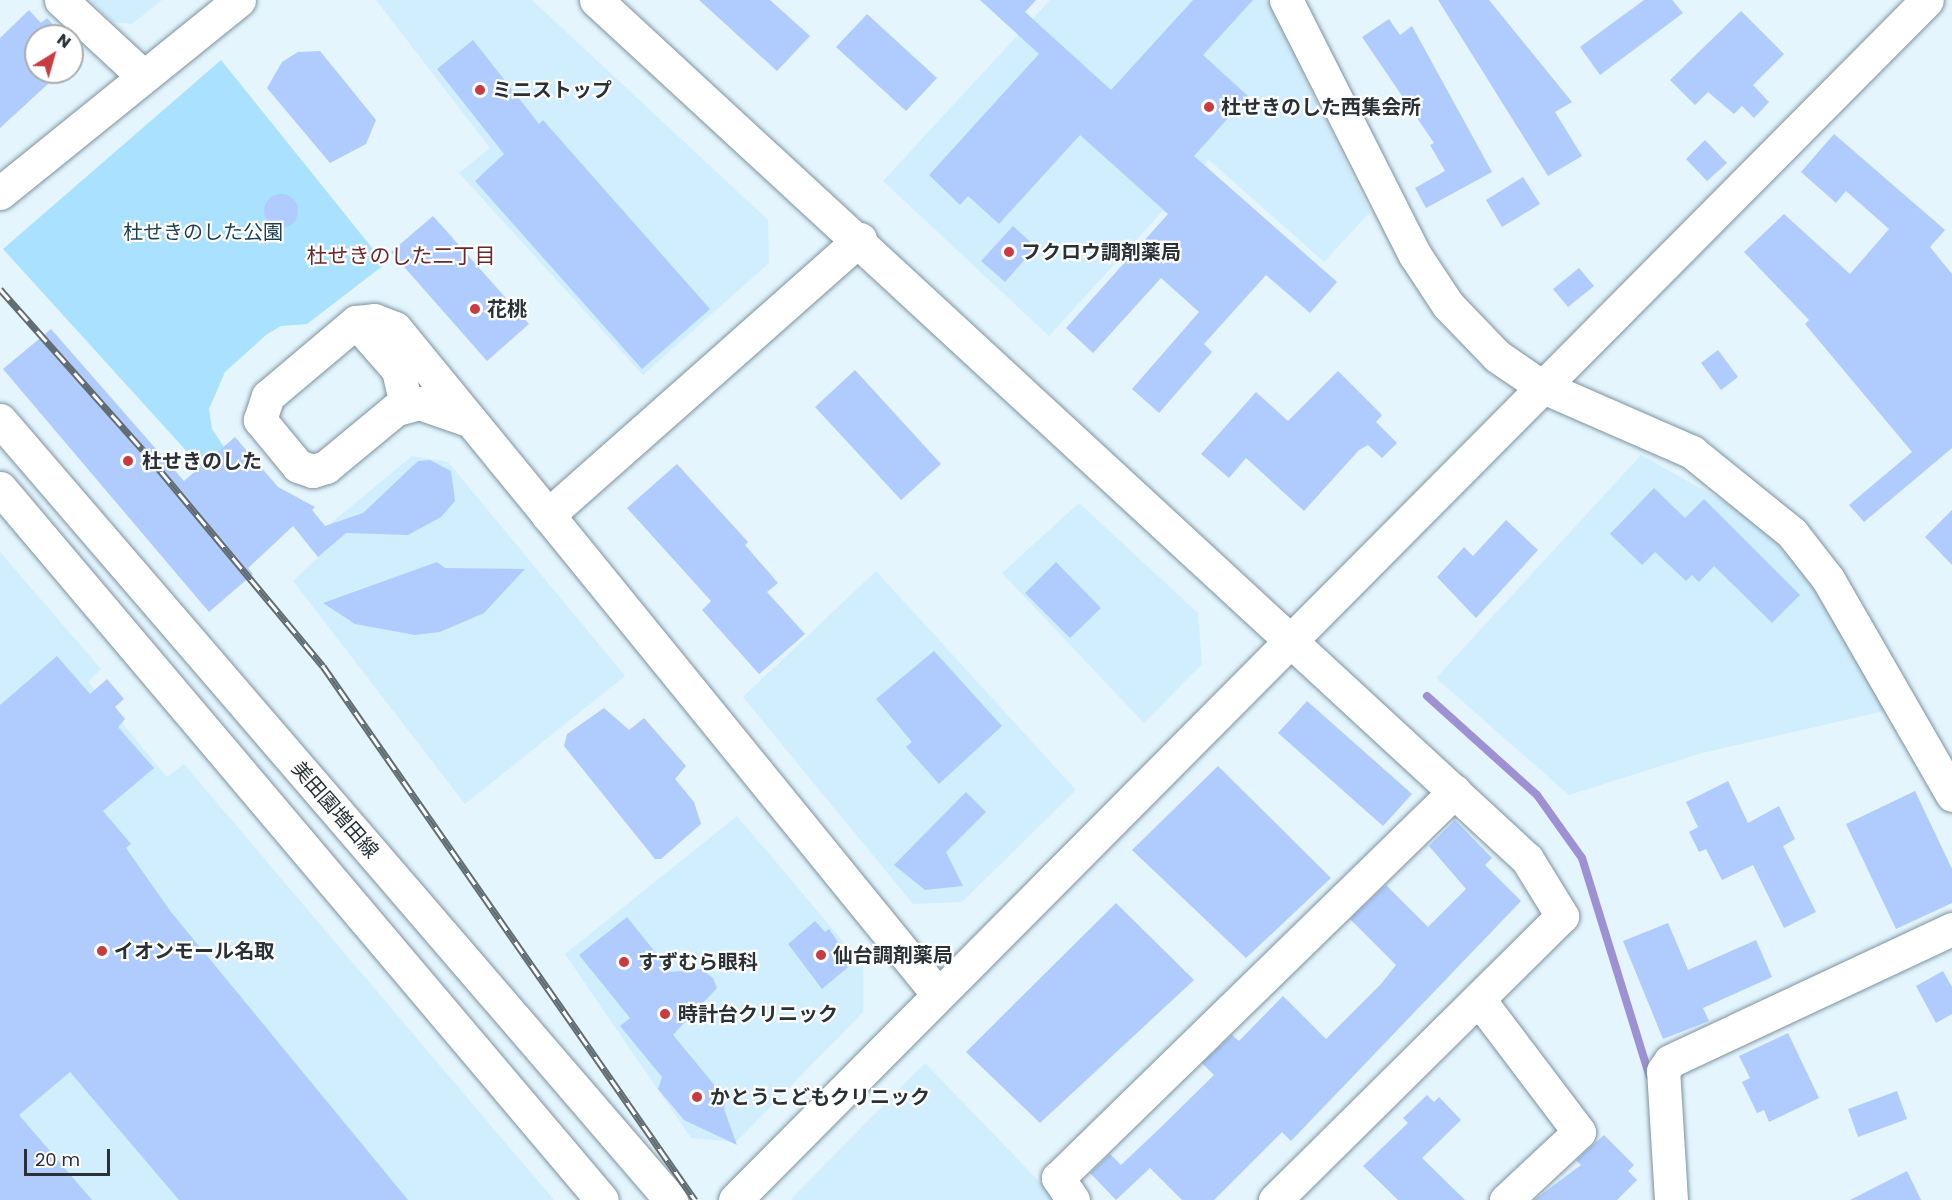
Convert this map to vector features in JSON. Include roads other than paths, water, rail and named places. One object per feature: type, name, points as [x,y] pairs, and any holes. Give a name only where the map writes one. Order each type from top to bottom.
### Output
[{"type":"street","points":[[62,0],[141,74]]},
{"type":"street","points":[[0,193],[141,74],[239,0]]},
{"type":"street","points":[[596,0],[860,238],[1527,859],[1562,916],[1480,1001],[1275,1200]]},
{"type":"street","points":[[1286,0],[1414,255],[1487,348],[1541,386],[1692,452],[1792,533],[1828,579],[1952,795]]},
{"type":"street","points":[[735,1200],[936,992],[1927,0]]},
{"type":"street","points":[[548,515],[860,238]]},
{"type":"street","points":[[471,421],[419,403],[396,409],[326,467],[313,471],[298,466],[260,420],[268,396],[357,322],[374,320],[395,328],[548,515],[936,992]]},
{"type":"street","points":[[357,322],[398,370],[406,406]]},
{"type":"street","name":"美田園増田線","points":[[0,420],[671,1200]]},
{"type":"street","points":[[0,488],[602,1200]]},
{"type":"street","points":[[1073,1200],[1058,1178],[1455,791]]},
{"type":"street","points":[[1671,1200],[1663,1071],[1670,1061],[1952,929]]},
{"type":"street","points":[[1480,1001],[1579,1132],[1506,1200]]},
{"type":"waterway","points":[[1427,696],[1537,795],[1582,858],[1650,1077]]},
{"type":"railway","points":[[0,289],[143,450],[323,666],[695,1200]]},
{"type":"place","name":"ミニストップ","points":[[480,90]]},
{"type":"place","name":"杜せきのした西集会所","points":[[1209,107]]},
{"type":"place","name":"フクロウ調剤薬局","points":[[1009,252]]},
{"type":"place","name":"花桃","points":[[475,309]]},
{"type":"place","name":"杜せきのした","points":[[128,461]]},
{"type":"place","name":"イオンモール名取","points":[[102,951]]},
{"type":"place","name":"仙台調剤薬局","points":[[821,955]]},
{"type":"place","name":"すずむら眼科","points":[[624,962]]},
{"type":"place","name":"時計台クリニック","points":[[665,1014]]},
{"type":"place","name":"かとうこどもクリニック","points":[[697,1097]]},
{"type":"district","name":"杜せきのした二丁目","points":[[401,256]]},
{"type":"park label","name":"杜せきのした公園","points":[[203,232]]}]
